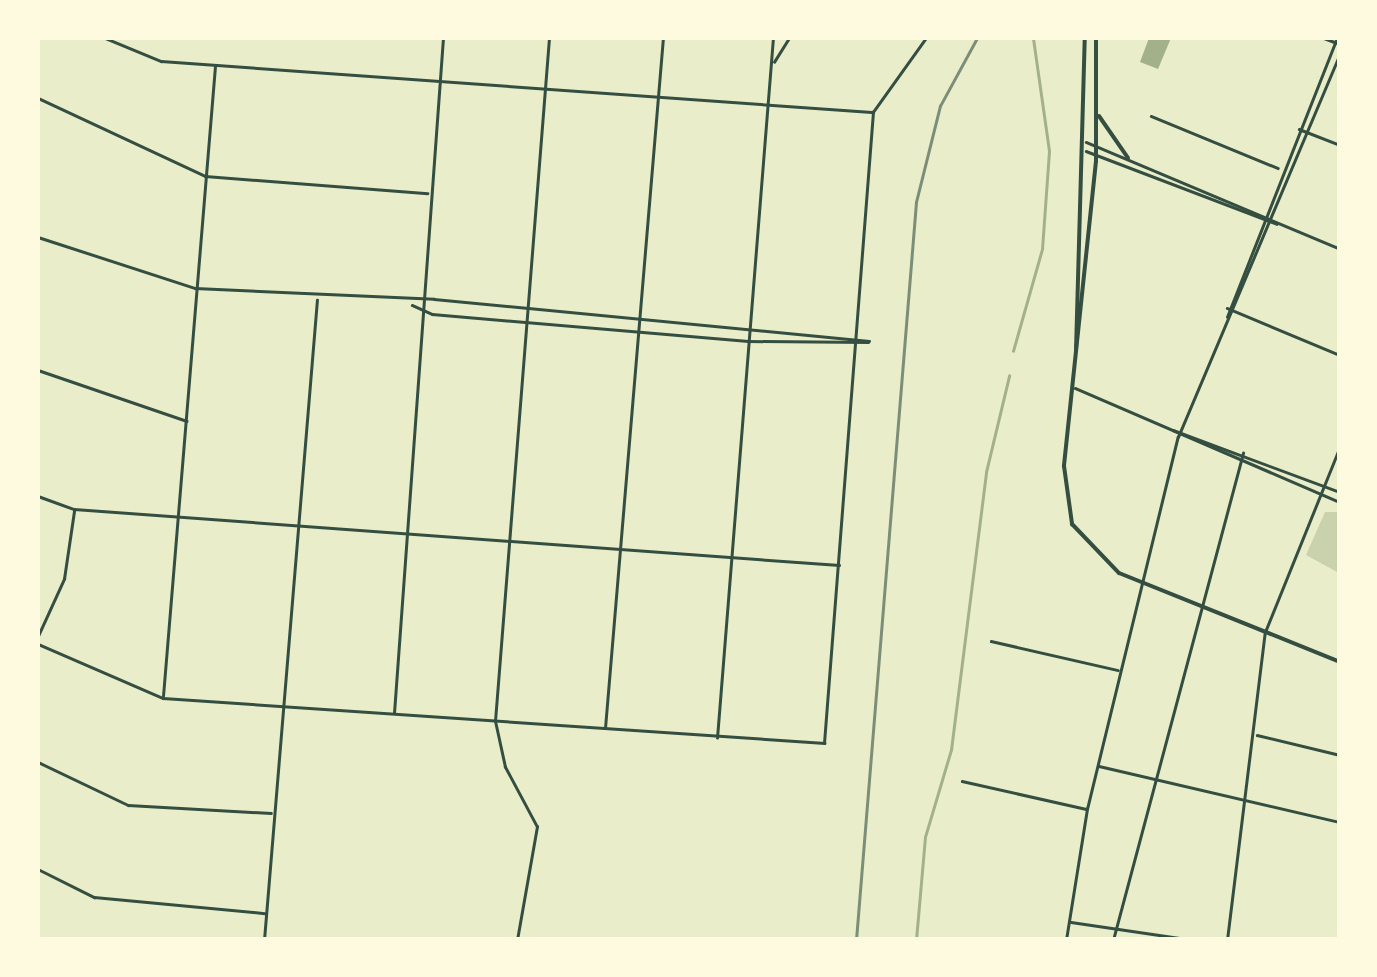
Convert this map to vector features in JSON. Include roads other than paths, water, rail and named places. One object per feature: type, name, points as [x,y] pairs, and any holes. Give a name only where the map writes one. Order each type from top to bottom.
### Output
[{"type":"main road","points":[[1076,356],[1086,151],[1085,38]]},
{"type":"main road","points":[[1096,38],[1097,145],[1064,494],[1072,524],[1098,559],[1141,582],[1340,662]]},
{"type":"main road","points":[[1098,112],[1128,158]]},
{"type":"street","points":[[105,38],[143,56],[216,64],[545,85],[872,112]]},
{"type":"street","points":[[394,714],[428,193],[443,38]]},
{"type":"street","points":[[517,940],[537,828],[505,767],[494,721],[549,38]]},
{"type":"street","points":[[605,729],[663,38]]},
{"type":"street","points":[[716,738],[773,38]]},
{"type":"street","points":[[772,66],[789,38]]},
{"type":"street","points":[[38,644],[163,698],[824,743],[872,112],[926,38]]},
{"type":"street","points":[[1324,38],[1340,44]]},
{"type":"street","points":[[1227,318],[1225,308],[1335,39]]},
{"type":"street","points":[[1066,940],[1088,809],[1178,437],[1227,318],[1235,311],[1340,53]]},
{"type":"street","points":[[163,698],[187,421],[194,288],[216,64]]},
{"type":"street","points":[[38,98],[205,176],[428,193]]},
{"type":"street","points":[[1152,116],[1280,168]]},
{"type":"street","points":[[1296,128],[1340,145]]},
{"type":"street","points":[[1086,142],[1340,249]]},
{"type":"street","points":[[1086,151],[1259,221],[1278,224]]},
{"type":"street","points":[[38,237],[194,288],[317,300],[528,307],[857,334],[869,342],[857,348],[748,342],[526,322],[420,310],[410,304]]},
{"type":"street","points":[[264,940],[317,300]]},
{"type":"street","points":[[1225,308],[1340,356]]},
{"type":"street","points":[[38,370],[187,421]]},
{"type":"street","points":[[1073,388],[1172,430],[1178,437],[1340,502]]},
{"type":"street","points":[[1172,430],[1181,428],[1340,492]]},
{"type":"street","points":[[1227,940],[1256,735],[1265,632],[1340,446]]},
{"type":"street","points":[[1113,940],[1198,605],[1243,453]]},
{"type":"street","points":[[38,496],[74,509],[404,530],[728,561],[840,565]]},
{"type":"street","points":[[38,636],[64,578],[74,509]]},
{"type":"street","points":[[990,641],[1120,671]]},
{"type":"street","points":[[1256,735],[1340,754]]},
{"type":"street","points":[[38,762],[128,805],[273,813]]},
{"type":"street","points":[[1098,766],[1340,822]]},
{"type":"street","points":[[962,780],[1088,809]]},
{"type":"street","points":[[38,869],[94,897],[266,913]]},
{"type":"street","points":[[1069,922],[1193,940]]},
{"type":"waterway","points":[[1013,351],[1042,249],[1049,151],[1033,38]]},
{"type":"waterway","points":[[916,940],[925,837],[951,750],[986,472],[1009,376]]},
{"type":"railway","points":[[856,940],[916,202],[940,106],[977,38]]}]
